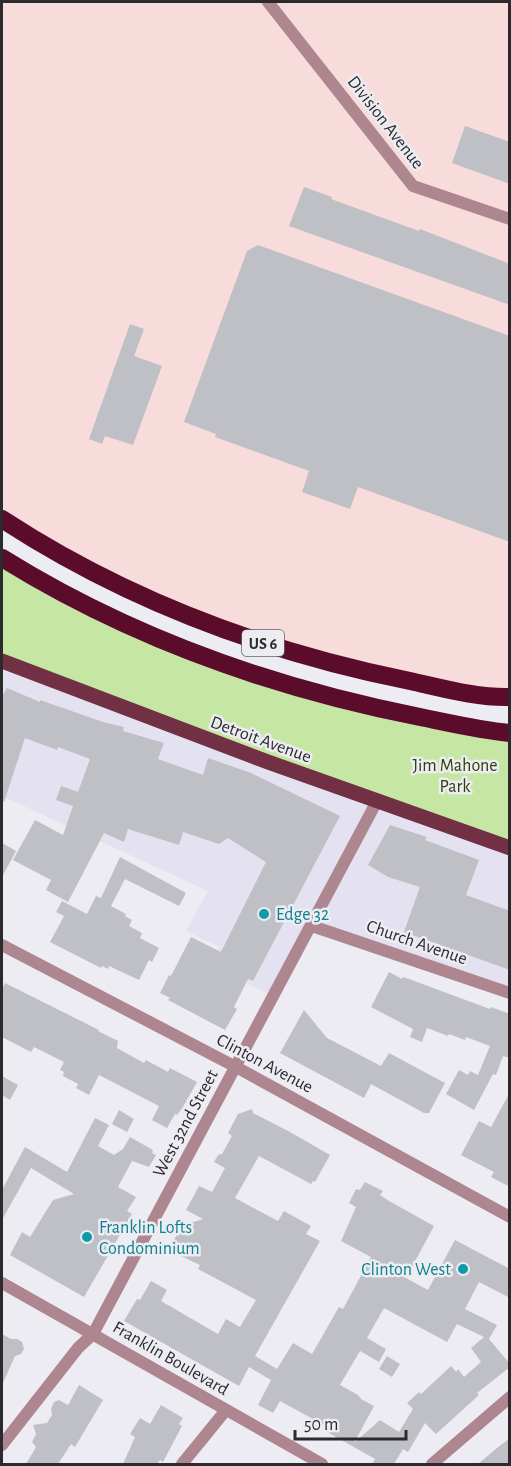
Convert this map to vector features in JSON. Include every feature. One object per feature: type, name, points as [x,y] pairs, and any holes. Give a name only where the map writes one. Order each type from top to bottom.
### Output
[{"type":"highway","points":[[2,510],[38,542]]},
{"type":"highway","name":"US 6","points":[[2,519],[38,542],[109,580],[149,599],[258,641],[389,677],[443,688],[508,697]]},
{"type":"highway","name":"US 6","points":[[2,558],[77,601],[128,625],[254,675],[359,704],[510,733]]},
{"type":"main road","name":"Detroit Avenue","points":[[2,661],[268,762],[510,848]]},
{"type":"street","name":"Division Avenue","points":[[268,2],[413,186],[510,219]]},
{"type":"street","name":"West 32nd Street","points":[[2,1445],[78,1348],[93,1334],[377,801]]},
{"type":"street","name":"Church Avenue","points":[[312,926],[510,993]]},
{"type":"street","name":"Clinton Avenue","points":[[2,945],[236,1067],[510,1217]]},
{"type":"street","name":"Franklin Boulevard","points":[[2,1282],[322,1464]]},
{"type":"street","points":[[432,1464],[510,1397]]},
{"type":"street","points":[[182,1464],[226,1410]]},
{"type":"shaded area","points":[[2,2],[509,2],[509,697],[258,641],[38,542],[2,510]]},
{"type":"shaded area","points":[[2,661],[509,848],[509,993],[312,926],[274,997],[211,965],[219,947],[186,931],[208,891],[2,796]]},
{"type":"green space","name":"Jim Mahone Park","points":[[2,558],[203,656],[509,733],[509,848],[2,661]]},
{"type":"building","points":[[465,126],[510,142],[510,184],[452,163]]},
{"type":"building","points":[[304,187],[510,264],[510,305],[289,226]]},
{"type":"building","points":[[258,245],[510,336],[510,542],[358,487],[350,509],[302,492],[309,471],[215,437],[216,434],[184,422],[247,251]]},
{"type":"building","points":[[130,324],[144,329],[134,356],[162,366],[133,445],[105,436],[102,444],[89,439]]},
{"type":"building","points":[[7,688],[40,702],[40,700],[124,727],[123,731],[164,743],[158,759],[203,775],[208,758],[251,773],[340,816],[253,981],[248,979],[234,1007],[237,1009],[225,1030],[168,1000],[170,998],[160,993],[191,937],[221,952],[266,862],[228,838],[219,844],[183,832],[179,845],[128,829],[124,842],[104,833],[68,902],[46,890],[51,880],[13,860],[35,820],[63,835],[73,806],[56,800],[61,786],[78,792],[90,759],[25,738],[4,802],[2,802],[2,696]]},
{"type":"building","points":[[390,825],[427,837],[425,840],[479,860],[466,895],[510,911],[510,970],[404,932],[420,887],[388,877],[368,865]]},
{"type":"building","points":[[2,843],[16,851],[2,877]]},
{"type":"building","points":[[120,857],[186,893],[179,906],[125,879],[111,906],[132,920],[129,926],[142,933],[140,938],[159,948],[152,962],[149,960],[139,980],[109,966],[108,969],[102,966],[101,968],[50,942],[64,916],[56,912],[62,901],[87,914],[96,896],[101,898]]},
{"type":"building","points":[[389,972],[402,979],[403,977],[490,1009],[491,1007],[510,1014],[510,1058],[503,1056],[496,1075],[493,1074],[474,1110],[446,1094],[459,1070],[468,1075],[470,1071],[478,1075],[490,1046],[466,1037],[465,1040],[427,1028],[422,1042],[410,1037],[413,1029],[371,1007]]},
{"type":"building","points":[[5,983],[99,1030],[118,1041],[117,1048],[144,1063],[146,1060],[168,1072],[170,1068],[197,1082],[183,1107],[177,1115],[175,1114],[167,1128],[152,1120],[159,1106],[99,1075],[89,1095],[76,1088],[78,1084],[63,1076],[64,1072],[60,1070],[64,1062],[34,1047],[31,1052],[2,1037],[2,989]]},
{"type":"building","points":[[304,1010],[327,1038],[381,1066],[389,1053],[445,1083],[429,1113],[424,1113],[371,1084],[364,1098],[280,1053]]},
{"type":"building","points":[[2,1076],[18,1085],[10,1100],[2,1095]]},
{"type":"building","points":[[510,1092],[510,1187],[491,1177],[494,1172],[461,1155],[479,1121],[491,1127]]},
{"type":"building","points":[[252,1109],[253,1113],[330,1155],[315,1182],[311,1184],[259,1156],[235,1198],[278,1221],[284,1211],[311,1226],[306,1234],[320,1241],[255,1356],[277,1369],[293,1343],[312,1354],[339,1307],[343,1309],[371,1257],[341,1241],[356,1207],[349,1203],[356,1189],[360,1190],[365,1182],[383,1191],[380,1195],[389,1201],[434,1226],[406,1278],[428,1290],[455,1240],[510,1269],[510,1298],[479,1282],[465,1309],[497,1325],[489,1339],[510,1364],[510,1367],[477,1393],[479,1395],[436,1434],[425,1423],[408,1452],[403,1449],[394,1464],[372,1464],[375,1459],[329,1433],[331,1430],[322,1424],[280,1401],[273,1413],[258,1405],[271,1380],[249,1367],[239,1386],[124,1321],[151,1281],[167,1290],[161,1301],[218,1334],[226,1319],[240,1327],[256,1300],[198,1269],[200,1265],[160,1246],[173,1242],[178,1232],[177,1227],[203,1219],[186,1210],[199,1186],[212,1192],[225,1168],[214,1162],[218,1155],[222,1154],[232,1136],[228,1133],[238,1114]],"holes":[[[384,1308],[447,1342],[457,1324],[484,1337],[471,1348],[481,1362],[464,1377],[458,1369],[456,1372],[451,1366],[421,1394],[419,1392],[407,1403],[413,1409],[399,1432],[380,1420],[354,1443],[374,1406],[340,1385],[360,1351],[379,1362],[386,1349],[367,1338]]]},
{"type":"building","points":[[119,1110],[134,1119],[127,1132],[112,1124]]},
{"type":"building","name":"Franklin Lofts Condominium","points":[[95,1118],[109,1125],[98,1146],[114,1155],[123,1149],[130,1137],[153,1150],[152,1153],[156,1155],[149,1167],[132,1161],[118,1187],[136,1197],[127,1211],[132,1214],[84,1297],[10,1255],[22,1232],[30,1237],[53,1200],[74,1194],[31,1168],[2,1220],[2,1190],[25,1147],[67,1172]]},
{"type":"building","points":[[2,1334],[22,1342],[24,1349],[21,1354],[15,1356],[2,1385]]},
{"type":"building","points":[[387,1356],[400,1364],[392,1377],[379,1369]]},
{"type":"building","points":[[79,1385],[103,1400],[75,1447],[71,1444],[58,1464],[26,1464],[36,1447],[32,1442],[36,1434],[33,1425],[47,1423],[52,1415],[51,1409],[54,1402],[59,1400],[68,1405]]},
{"type":"building","points":[[161,1405],[183,1418],[179,1424],[182,1426],[163,1462],[160,1460],[157,1464],[123,1464],[135,1437],[130,1434],[140,1418],[150,1424]]},
{"type":"building","points":[[510,1438],[510,1464],[478,1464],[497,1448]]},
{"type":"place","name":"Edge 32","points":[[264,914]]},
{"type":"place","name":"Franklin Lofts Condominium","points":[[87,1237]]},
{"type":"place","name":"Clinton West","points":[[463,1269]]}]
